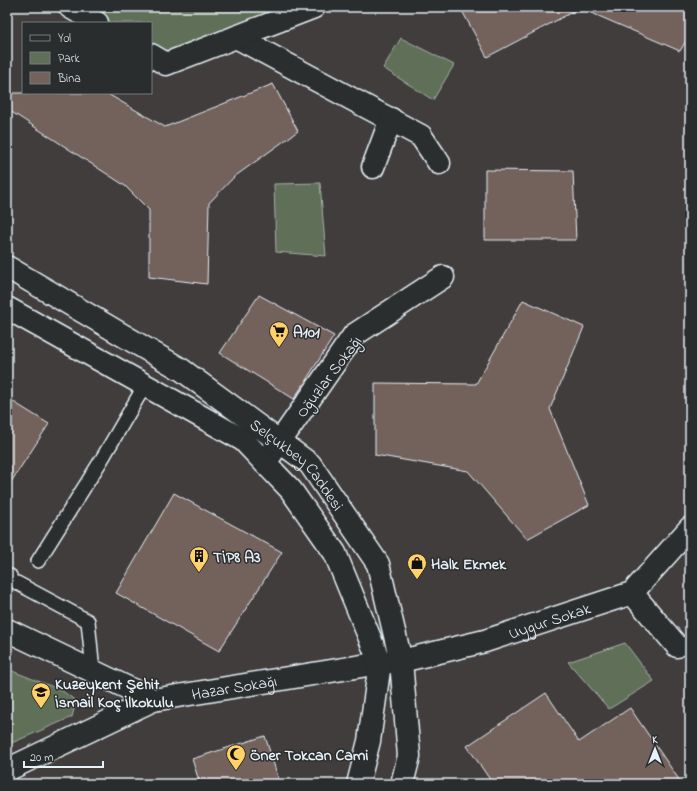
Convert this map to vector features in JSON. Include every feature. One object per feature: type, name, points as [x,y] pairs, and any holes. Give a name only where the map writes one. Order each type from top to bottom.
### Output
[{"type":"street","points":[[70,7],[95,22]]},
{"type":"street","points":[[152,56],[166,64],[314,7]]},
{"type":"street","points":[[236,37],[421,136],[439,164]]},
{"type":"street","points":[[373,167],[391,119]]},
{"type":"street","name":"Selçukbey Caddesi","points":[[7,267],[182,370],[310,464],[378,564],[401,661],[409,756],[402,784]]},
{"type":"street","name":"Oğuzlar Sokağı","points":[[265,462],[354,335],[443,277]]},
{"type":"street","name":"Selçukbey Caddesi","points":[[7,308],[243,440],[291,490],[335,553],[380,663]]},
{"type":"street","points":[[677,646],[632,593],[690,528]]},
{"type":"street","name":"Uygur Sokak","points":[[380,663],[401,661],[490,639],[632,593]]},
{"type":"street","points":[[7,630],[153,700]]},
{"type":"street","points":[[358,784],[369,741],[380,663]]},
{"type":"street","name":"Hazar Sokağı","points":[[7,770],[153,700],[380,663]]},
{"type":"lane","points":[[38,562],[102,460],[145,385]]},
{"type":"lane","points":[[11,578],[88,621],[93,671]]},
{"type":"green space","points":[[70,7],[314,7],[166,64],[152,56],[152,22],[95,22]]},
{"type":"green space","points":[[401,38],[454,65],[433,100],[383,68]]},
{"type":"green space","points":[[320,183],[326,256],[276,252],[274,184]]},
{"type":"green space","points":[[625,643],[654,681],[609,709],[568,662]]},
{"type":"green space","name":"Kuzeykent Şehit İsmail Koç İlkokulu","points":[[7,669],[61,690],[76,701],[72,717],[7,745]]},
{"type":"building","points":[[460,7],[690,7],[690,34],[680,51],[580,8],[487,57]]},
{"type":"building","points":[[273,84],[298,131],[234,177],[209,203],[207,284],[149,277],[149,210],[124,185],[7,109],[7,93],[108,94],[165,127]]},
{"type":"building","points":[[485,170],[573,171],[576,240],[485,240]]},
{"type":"building","points":[[259,295],[334,336],[294,399],[220,353]]},
{"type":"building","points":[[523,300],[584,327],[550,409],[589,505],[527,539],[468,471],[375,455],[375,383],[476,384]]},
{"type":"building","points":[[7,398],[49,424],[7,488]]},
{"type":"building","name":"TİP8 A3","points":[[174,493],[282,552],[219,651],[116,593]]},
{"type":"building","points":[[546,693],[579,742],[630,708],[682,784],[493,784],[467,746]]},
{"type":"building","name":"Öner Tokcan Cami","points":[[265,736],[280,784],[200,784],[192,759]]},
{"type":"place","name":"A101","points":[[279,348]]},
{"type":"place","name":"TİP8 A3","points":[[199,573]]},
{"type":"place","name":"Halk Ekmek","points":[[417,580]]},
{"type":"place","name":"Kuzeykent Şehit İsmail Koç İlkokulu","points":[[41,709]]},
{"type":"place","name":"Öner Tokcan Cami","points":[[236,771]]}]
